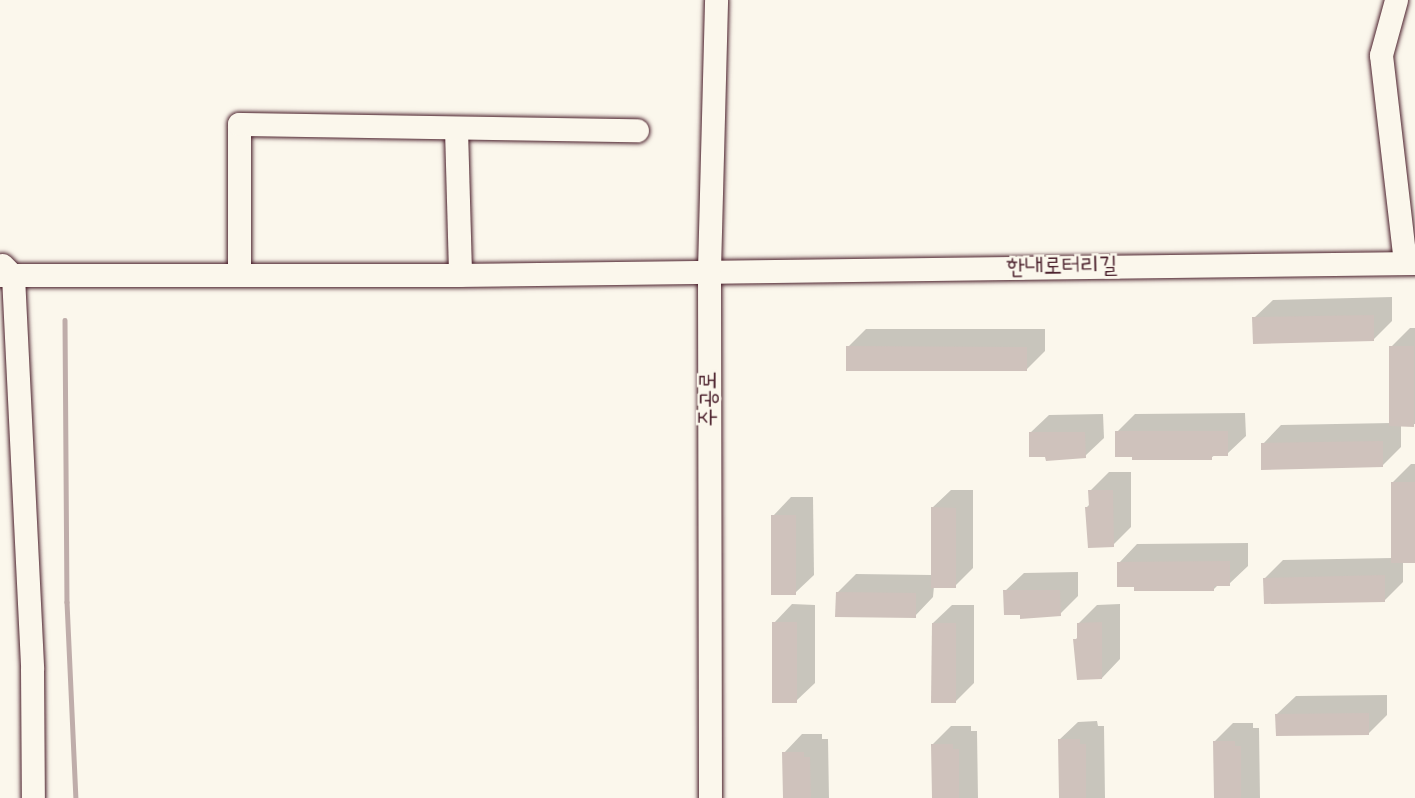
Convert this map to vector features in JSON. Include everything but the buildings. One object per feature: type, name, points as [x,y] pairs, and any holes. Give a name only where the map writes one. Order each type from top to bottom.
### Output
[{"type":"street","name":"주공로","points":[[710,798],[709,270],[716,0]]},
{"type":"street","points":[[1396,0],[1381,55],[1410,263]]},
{"type":"street","points":[[239,275],[239,124],[637,130]]},
{"type":"street","points":[[456,129],[460,275]]},
{"type":"street","name":"한내로터리길","points":[[4,271],[460,275],[1410,263]]},
{"type":"street","points":[[4,271],[33,668],[33,798]]},
{"type":"waterway","points":[[65,320],[67,602],[76,798]]}]
